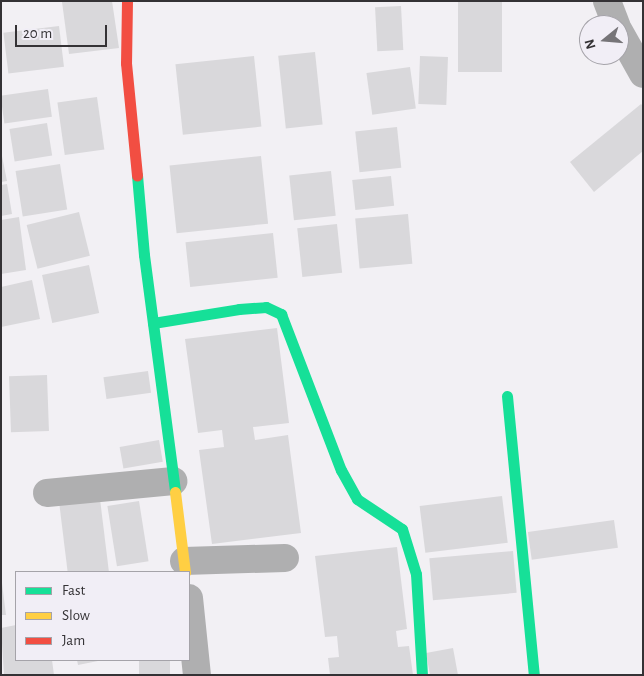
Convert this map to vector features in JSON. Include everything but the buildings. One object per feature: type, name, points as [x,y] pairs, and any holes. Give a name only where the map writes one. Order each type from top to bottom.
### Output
[{"type":"street","points":[[127,1],[126,62],[144,255],[185,567],[285,558]]},
{"type":"street","points":[[607,1],[612,15]]},
{"type":"street","points":[[629,48],[643,74]]},
{"type":"street","points":[[153,323],[239,309],[266,307],[280,314],[341,470],[357,499],[402,529],[416,574],[422,675]]},
{"type":"street","points":[[507,396],[534,675]]},
{"type":"street","points":[[47,493],[173,481]]},
{"type":"street","points":[[190,608],[197,675]]},
{"type":"traffic: fast","points":[[137,175],[144,255],[175,492]]},
{"type":"traffic: fast","points":[[153,323],[239,309],[266,307],[281,314],[341,470],[357,499],[402,529],[416,574],[422,675]]},
{"type":"traffic: fast","points":[[507,396],[534,675]]},
{"type":"traffic: slow","points":[[175,492],[185,571]]},
{"type":"traffic: jam","points":[[127,1],[126,63],[137,175]]}]
